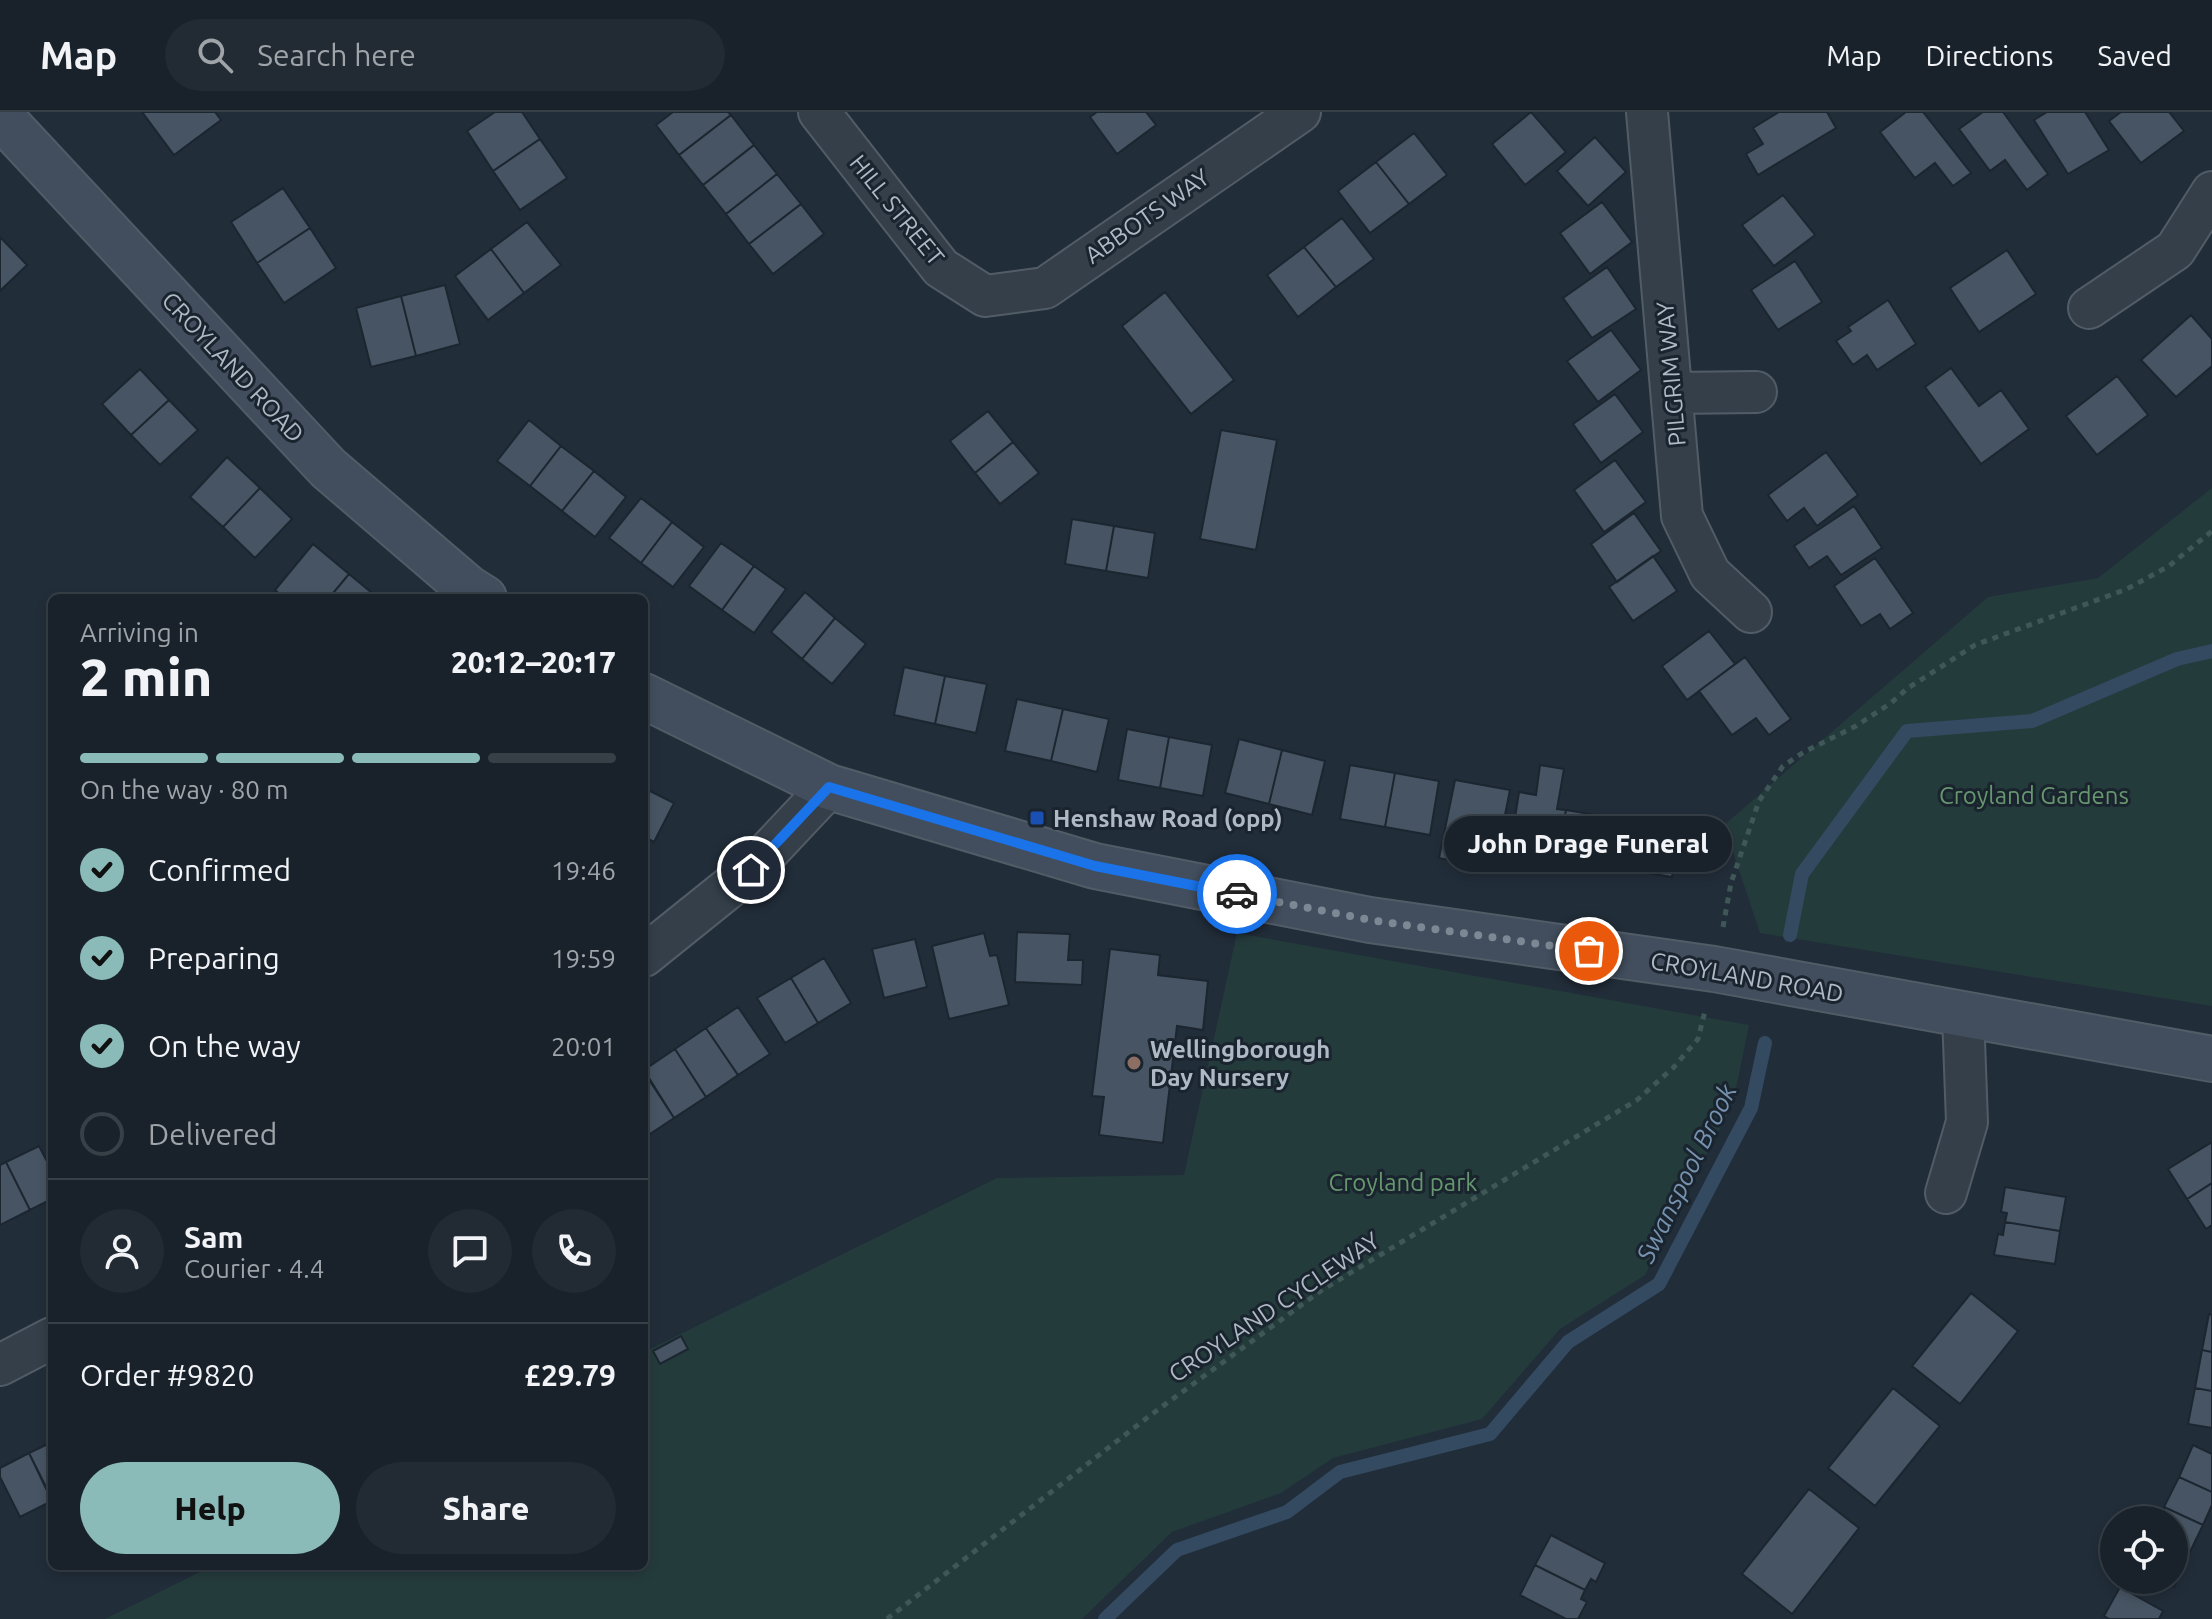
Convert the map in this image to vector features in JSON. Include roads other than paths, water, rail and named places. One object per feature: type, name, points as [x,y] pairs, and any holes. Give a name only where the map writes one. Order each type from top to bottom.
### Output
[{"type":"main road","name":"CROYLAND ROAD","points":[[0,116],[328,468],[478,594]]},
{"type":"main road","name":"CROYLAND ROAD","points":[[648,698],[829,787],[1095,866],[1370,920],[1750,976],[2212,1059]]},
{"type":"street","name":"HILL STREET","points":[[819,112],[941,268],[985,296]]},
{"type":"street","name":"PILGRIM WAY","points":[[1647,112],[1682,516],[1710,574],[1751,612]]},
{"type":"street","name":"ABBOTS WAY","points":[[985,296],[1045,288],[1293,113]]},
{"type":"street","points":[[2089,308],[2175,250],[2212,192]]},
{"type":"street","points":[[1673,393],[1756,392]]},
{"type":"street","points":[[648,953],[751,870],[829,787]]},
{"type":"street","points":[[1946,1193],[1967,1122],[1963,1014]]},
{"type":"street","points":[[0,1365],[48,1340]]},
{"type":"waterway","name":"Swanspool Brook","points":[[1790,935],[1802,874],[1907,731],[2032,721],[2177,659],[2212,651]]},
{"type":"waterway","name":"Swanspool Brook","points":[[1105,1619],[1177,1550],[1287,1512],[1340,1472],[1490,1434],[1568,1342],[1659,1284],[1751,1108],[1765,1043]]},
{"type":"place","name":"Henshaw Road (opp)","points":[[1037,818]]},
{"type":"place","name":"John Drage Funeral","points":[[1589,951]]},
{"type":"place","name":"Wellingborough Day Nursery","points":[[1134,1063]]},
{"type":"park label","name":"Croyland Gardens","points":[[2034,795]]},
{"type":"park label","name":"Croyland park","points":[[1403,1182]]}]
